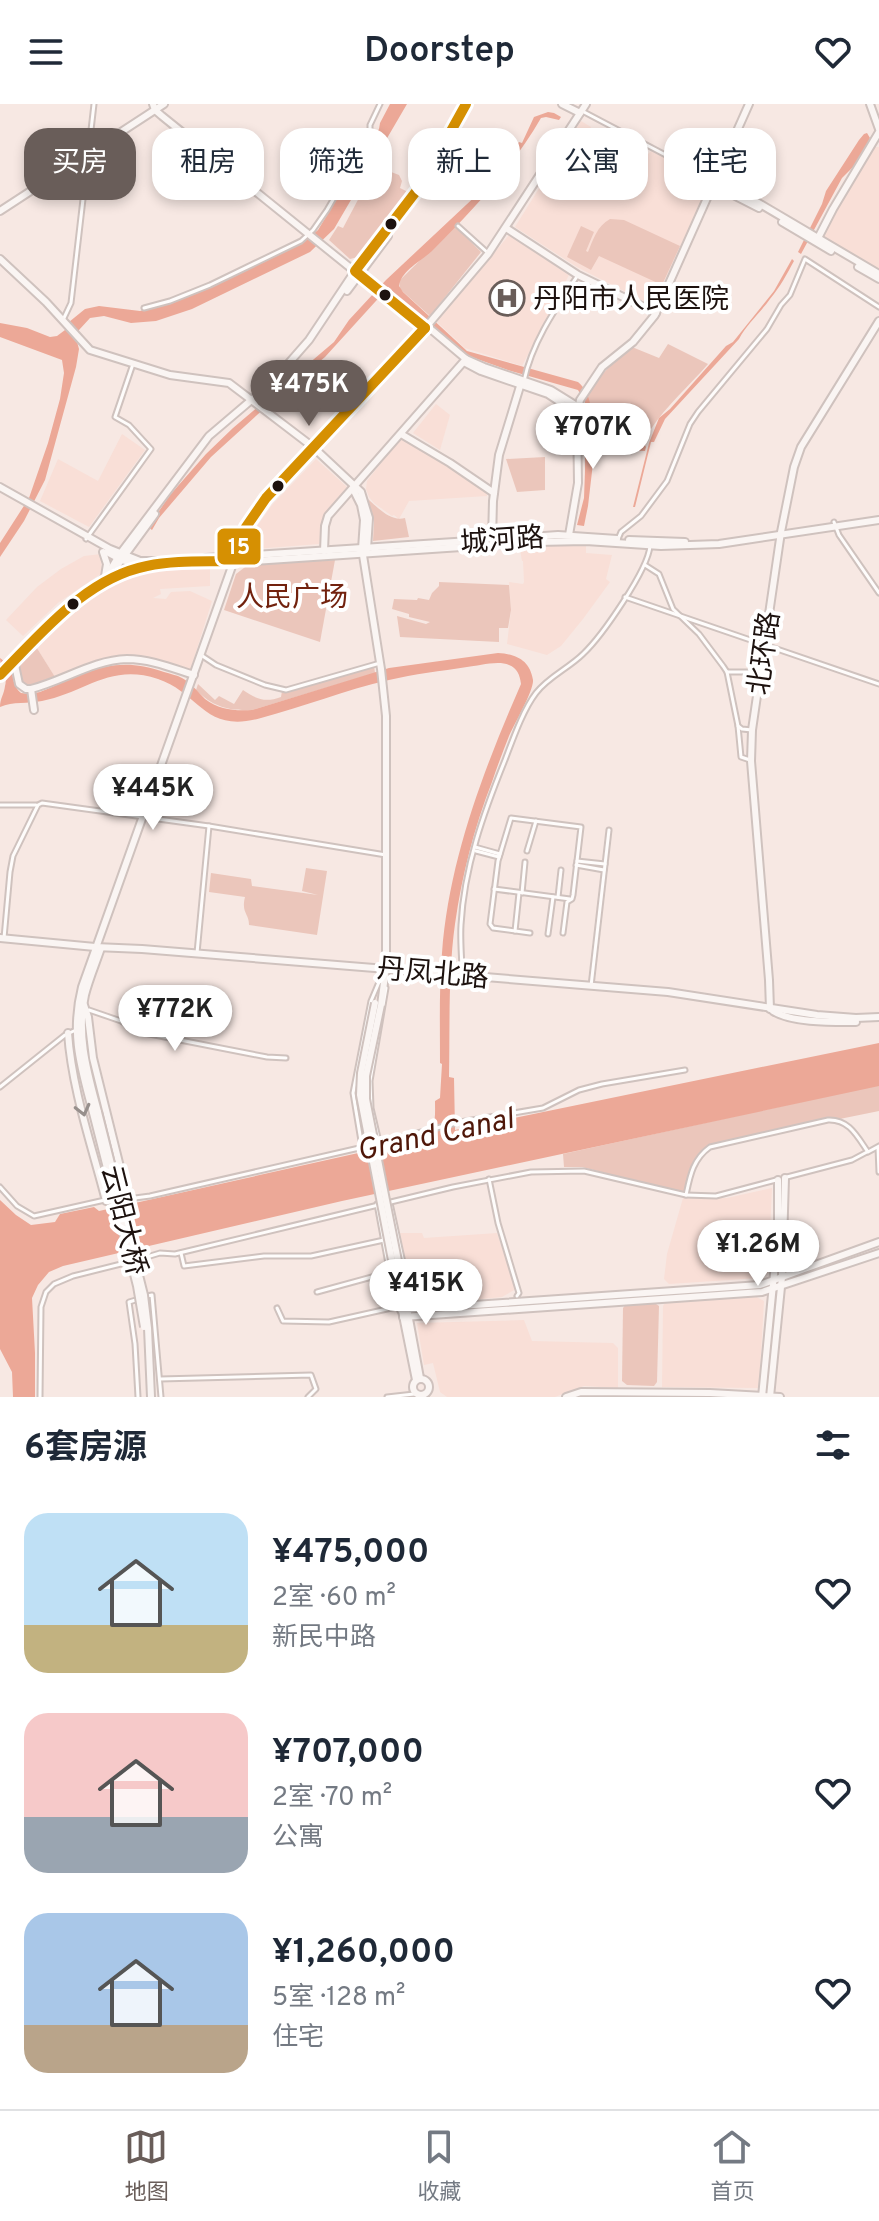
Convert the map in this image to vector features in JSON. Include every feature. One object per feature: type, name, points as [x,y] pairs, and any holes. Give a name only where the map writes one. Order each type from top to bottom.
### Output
[{"type":"street","points":[[91,128],[94,104]]},
{"type":"street","points":[[144,308],[210,285],[309,235],[370,136],[370,125],[380,104]]},
{"type":"street","points":[[0,673],[61,608],[107,580],[209,436],[254,402],[309,340],[421,185],[468,104]]},
{"type":"street","points":[[562,104],[582,109],[664,155]]},
{"type":"street","points":[[738,128],[749,104]]},
{"type":"street","points":[[814,239],[879,130],[870,104]]},
{"type":"street","points":[[126,128],[158,106],[162,116],[427,326],[465,360],[551,390],[584,412],[610,435],[623,438],[642,436]]},
{"type":"street","points":[[95,1112],[80,1059],[77,1007],[142,817],[252,516],[427,326],[488,254],[582,109]]},
{"type":"street","points":[[0,211],[24,195]]},
{"type":"street","points":[[66,323],[83,200]]},
{"type":"street","points":[[569,535],[578,483],[586,389],[602,367],[633,342],[656,313],[707,200]]},
{"type":"street","points":[[747,200],[879,277]]},
{"type":"street","points":[[458,226],[488,254]]},
{"type":"street","points":[[506,228],[578,275],[656,313]]},
{"type":"street","points":[[0,259],[90,350],[170,375],[229,383],[313,447],[355,488],[367,507],[369,524],[364,551],[386,716],[386,994],[370,1081],[371,1108],[379,1143]]},
{"type":"street","points":[[618,539],[621,532],[641,516],[667,481],[698,412],[767,329],[790,295],[805,259],[879,307]]},
{"type":"street","points":[[492,540],[499,455],[527,366],[551,317],[578,275]]},
{"type":"street","name":"北环路","points":[[770,1009],[751,761],[752,730],[781,533],[789,487],[801,447],[879,321]]},
{"type":"street","points":[[324,551],[328,516],[465,360]]},
{"type":"street","points":[[87,538],[151,449],[129,425],[115,417],[133,364]]},
{"type":"street","points":[[401,434],[494,493]]},
{"type":"street","points":[[0,488],[121,557]]},
{"type":"street","name":"城河路","points":[[121,557],[151,562],[555,541],[650,544],[735,539],[879,518]]},
{"type":"street","points":[[835,524],[839,535],[879,593]]},
{"type":"street","name":"城河路","points":[[107,580],[144,566],[324,551],[364,551],[569,535],[650,544]]},
{"type":"street","points":[[87,538],[121,557]]},
{"type":"street","points":[[458,974],[465,893],[474,849],[482,818],[511,743],[535,694],[584,653],[625,597],[645,565],[650,544]]},
{"type":"street","points":[[102,548],[107,564],[107,580]]},
{"type":"street","name":"城河路","points":[[121,557],[144,566]]},
{"type":"street","points":[[645,565],[659,574],[673,609],[699,634],[727,672],[741,757],[751,761]]},
{"type":"street","points":[[625,597],[879,684]]},
{"type":"street","points":[[201,655],[216,665],[286,690],[381,666]]},
{"type":"street","points":[[12,660],[19,684],[32,690],[93,666],[127,659],[153,663],[193,677]]},
{"type":"street","points":[[727,672],[761,672]]},
{"type":"street","points":[[32,690],[34,707]]},
{"type":"street","points":[[738,726],[752,730]]},
{"type":"street","points":[[0,805],[42,803],[386,855]]},
{"type":"street","points":[[2,938],[13,856],[38,805]]},
{"type":"street","points":[[530,933],[491,926],[500,856],[511,818],[581,827],[572,899],[567,902],[563,933]]},
{"type":"street","points":[[527,851],[536,821]]},
{"type":"street","points":[[197,953],[209,826]]},
{"type":"street","points":[[591,986],[609,830]]},
{"type":"street","points":[[474,849],[500,856]]},
{"type":"street","points":[[515,931],[525,862]]},
{"type":"street","points":[[577,863],[605,864]]},
{"type":"street","points":[[577,863],[605,870]]},
{"type":"street","points":[[548,934],[561,870]]},
{"type":"street","points":[[494,889],[572,899]]},
{"type":"street","name":"丹凤北路","points":[[2,938],[668,992],[770,1009],[778,1014],[805,1019],[832,1022],[879,1019]]},
{"type":"street","points":[[95,1112],[82,1039],[84,1005],[98,948]]},
{"type":"street","points":[[386,968],[366,1076],[366,1099],[418,1379],[413,1389],[423,1395]]},
{"type":"street","points":[[362,1148],[353,1093],[371,1001],[386,968]]},
{"type":"street","points":[[84,1005],[90,1012],[121,1021],[139,1032],[286,1058]]},
{"type":"street","points":[[84,1005],[93,1058],[127,1195]]},
{"type":"street","points":[[82,1039],[90,1012]]},
{"type":"street","points":[[0,1087],[76,1030]]},
{"type":"street","points":[[68,1033],[69,1052],[106,1201]]},
{"type":"street","points":[[0,1187],[17,1206],[34,1216],[127,1195],[135,1198],[150,1196],[457,1123],[543,1108],[579,1090],[685,1070]]},
{"type":"street","name":"云阳大桥","points":[[95,1112],[146,1329],[149,1397]]},
{"type":"street","points":[[686,1195],[699,1155],[710,1147],[727,1142],[833,1119],[850,1127],[868,1152]]},
{"type":"street","points":[[40,1397],[41,1307],[46,1292],[54,1284],[73,1276],[160,1253],[181,1252],[377,1204],[531,1172],[575,1170],[686,1195],[716,1196],[852,1160],[878,1146],[879,1172]]},
{"type":"street","points":[[489,1179],[498,1223],[519,1293],[517,1296]]},
{"type":"street","points":[[770,1397],[782,1281],[782,1179]]},
{"type":"street","points":[[762,1397],[782,1179]]},
{"type":"street","points":[[390,1202],[412,1304],[403,1310]]},
{"type":"street","points":[[377,1204],[390,1272],[403,1310]]},
{"type":"street","points":[[181,1252],[184,1266],[264,1256],[311,1256],[384,1240]]},
{"type":"street","points":[[782,1281],[879,1242]]},
{"type":"street","points":[[277,1308],[283,1321],[329,1322],[403,1310],[762,1292],[782,1281],[879,1253]]},
{"type":"street","points":[[317,1292],[390,1272]]},
{"type":"street","points":[[138,1397],[129,1302],[152,1295],[161,1397]]},
{"type":"street","points":[[160,1379],[311,1375],[316,1389],[308,1397]]},
{"type":"street","points":[[418,1379],[426,1380],[423,1395]]},
{"type":"street","points":[[566,1397],[581,1392],[780,1397]]},
{"type":"street","points":[[387,1397],[436,1397]]},
{"type":"street","points":[[575,1397],[623,1397]]},
{"type":"shaded area","points":[[581,121],[591,127],[591,128],[577,128]]},
{"type":"shaded area","points":[[875,147],[879,147],[879,270],[824,237],[837,209]]},
{"type":"shaded area","points":[[652,150],[664,156],[664,200],[703,200],[653,306],[577,267],[515,227],[536,193],[536,200],[648,200],[648,154]]},
{"type":"shaded area","name":"丹阳市人民医院","points":[[509,235],[569,275],[522,366],[465,348],[437,322]]},
{"type":"shaded area","points":[[436,404],[450,415],[440,450],[413,433]]},
{"type":"shaded area","points":[[122,434],[145,450],[89,527],[40,501],[58,459],[98,481]]},
{"type":"shaded area","points":[[402,436],[487,490],[487,496],[409,501],[399,519],[392,516],[369,497],[367,481]]},
{"type":"shaded area","points":[[316,459],[347,487],[324,521],[319,544],[254,549],[249,542],[253,532],[272,505]]},
{"type":"shaded area","points":[[586,543],[586,553],[612,555],[606,579],[610,582],[583,619],[561,646],[547,655],[507,644],[511,610],[509,582],[524,582],[519,544]]},
{"type":"shaded area","points":[[101,554],[102,573],[59,602],[23,636],[6,620],[37,587],[61,569],[84,556]]},
{"type":"shaded area","points":[[210,564],[210,586],[160,589],[161,594],[153,598],[166,599],[171,592],[190,591],[212,601],[190,671],[151,659],[124,656],[99,661],[55,677],[35,645],[74,608],[141,569]]},
{"type":"shaded area","points":[[772,1188],[768,1273],[759,1278],[669,1284],[664,1279],[667,1254],[683,1198],[727,1198]]},
{"type":"shaded area","points":[[400,1233],[422,1233],[424,1238],[497,1233],[516,1289],[502,1297],[422,1305],[413,1298]]},
{"type":"shaded area","points":[[753,1295],[764,1301],[759,1388],[662,1387],[663,1306],[666,1301]]},
{"type":"shaded area","points":[[524,1320],[532,1341],[613,1343],[618,1348],[618,1388],[584,1386],[555,1397],[447,1397],[440,1392],[433,1363],[424,1365],[417,1323]]},
{"type":"green space","points":[[392,172],[399,175],[402,181],[400,188],[408,192],[358,257],[350,259],[329,240],[338,226],[343,228],[358,200],[392,200]]},
{"type":"green space","points":[[610,219],[624,220],[680,246],[662,285],[599,256],[591,270],[567,257],[581,226],[594,232],[588,252],[599,229]]},
{"type":"green space","points":[[455,226],[481,252],[430,316],[400,289],[399,281]]},
{"type":"green space","points":[[668,344],[708,364],[651,429],[628,430],[613,426],[584,401],[599,378],[632,347],[659,358]]},
{"type":"green space","points":[[545,457],[545,490],[517,492],[506,459]]},
{"type":"green space","points":[[368,499],[390,516],[405,518],[409,537],[373,541],[374,522]]},
{"type":"green space","name":"人民广场","points":[[335,560],[320,642],[224,610],[236,574],[249,564]]},
{"type":"green space","points":[[439,582],[509,585],[511,610],[508,628],[499,628],[499,642],[400,637],[397,616],[426,624],[430,622],[392,609],[394,599],[429,600]]},
{"type":"green space","points":[[35,645],[55,677],[25,685],[21,683],[18,661]]},
{"type":"green space","points":[[374,665],[375,673],[252,710],[222,707],[196,690],[198,684],[215,700],[219,696],[234,704],[243,690],[257,698],[270,700],[281,697],[282,691]]},
{"type":"green space","points":[[306,868],[327,871],[317,935],[249,925],[245,897],[209,892],[211,873],[251,879],[252,886],[318,895],[302,891]]},
{"type":"green space","points":[[879,1085],[879,1111],[712,1145],[699,1153],[693,1162],[684,1193],[582,1167],[564,1167],[563,1154]]},
{"type":"green space","points":[[653,1302],[659,1306],[657,1382],[654,1386],[627,1385],[622,1381],[623,1308],[626,1304]]},
{"type":"water","points":[[390,104],[407,104],[392,130],[379,128]]},
{"type":"water","points":[[548,112],[561,117],[559,120],[541,118],[520,151],[520,142],[534,117]]},
{"type":"water","points":[[867,133],[870,138],[860,160],[842,178],[801,254],[798,252],[826,191],[859,140]]},
{"type":"water","points":[[336,200],[351,200],[334,229],[310,252],[192,309],[156,321],[131,323],[104,316],[90,318],[76,338],[79,349],[76,367],[45,480],[24,521],[0,557],[0,543],[29,498],[48,443],[64,373],[62,360],[0,337],[0,323],[27,328],[50,337],[65,330],[69,322],[85,309],[99,306],[140,311],[170,303],[207,289],[302,243],[318,230]]},
{"type":"water","points":[[471,200],[480,200],[432,251],[407,271],[399,286],[467,351],[578,382],[589,398],[592,431],[616,444],[644,444],[645,451],[620,450],[591,439],[593,463],[584,526],[577,525],[584,498],[585,471],[585,402],[578,390],[466,355],[389,289],[325,357],[211,457],[152,530],[148,527],[170,495],[206,454],[334,342],[349,320],[386,280]]},
{"type":"water","points":[[792,259],[794,261],[780,285],[739,339],[665,419],[654,442],[651,442],[633,507],[649,443],[659,418],[733,342],[774,291]]},
{"type":"water","name":"Grand Canal","points":[[498,653],[521,659],[529,667],[533,680],[480,817],[458,906],[451,962],[449,1020],[449,1077],[454,1078],[455,1130],[879,1043],[879,1086],[342,1201],[63,1266],[49,1272],[32,1298],[35,1397],[13,1397],[12,1372],[0,1349],[0,1200],[31,1225],[55,1222],[60,1214],[94,1207],[99,1211],[421,1139],[430,1132],[434,1123],[435,1101],[440,1098],[441,967],[452,883],[470,815],[521,684],[518,672],[512,666],[488,664],[389,680],[277,714],[227,721],[204,710],[172,685],[141,675],[111,677],[57,697],[0,707],[6,682],[0,658],[12,672],[21,693],[40,692],[100,668],[130,665],[178,676],[216,706],[252,710],[389,668]]},
{"type":"transit line","name":"15","points":[[425,328],[355,271],[421,185],[466,104]]},
{"type":"transit line","name":"15","points":[[0,675],[66,609],[104,582],[125,572],[158,564],[234,561],[246,527],[266,498],[425,328]]},
{"type":"place","name":"丹阳市人民医院","points":[[507,298]]}]
